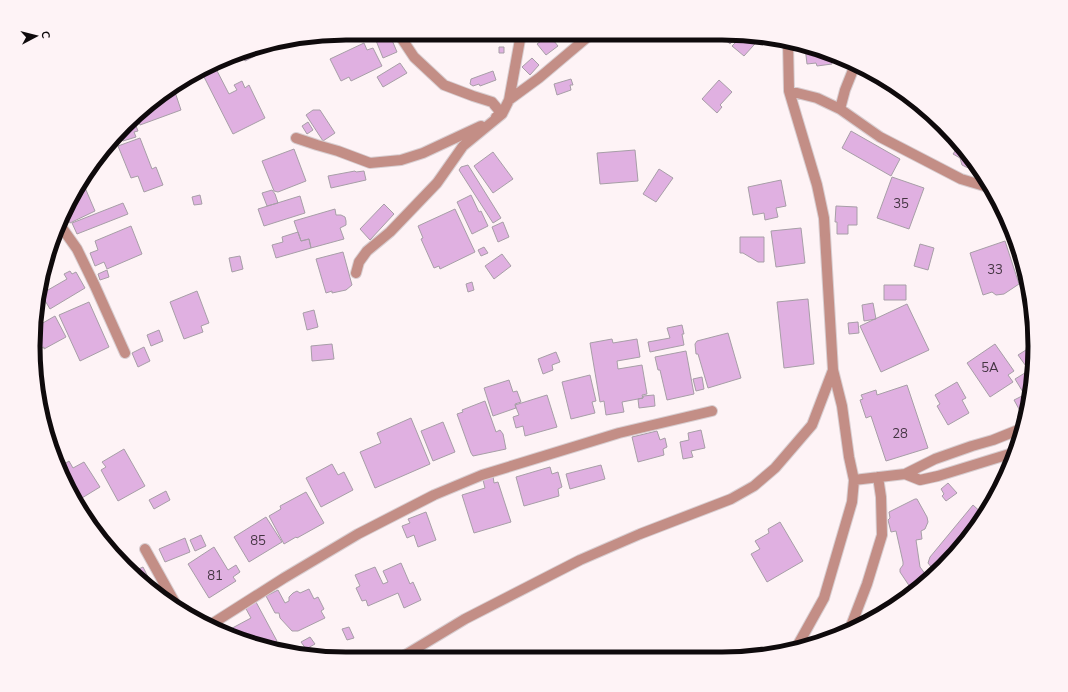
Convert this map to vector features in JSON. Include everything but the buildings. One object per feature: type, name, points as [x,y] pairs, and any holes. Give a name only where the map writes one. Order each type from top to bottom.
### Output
[{"type":"street","points":[[403,40],[414,57],[444,86],[492,102],[502,114]]},
{"type":"street","points":[[356,273],[359,262],[367,251],[390,232],[437,183],[463,146],[502,114],[509,100],[520,40]]},
{"type":"street","points":[[509,100],[539,78],[584,40]]},
{"type":"street","points":[[788,47],[790,91],[817,186],[824,218],[833,370],[842,406],[849,457],[854,480],[852,502],[824,598],[799,642]]},
{"type":"street","points":[[840,109],[845,90],[854,70]]},
{"type":"street","points":[[790,91],[817,98],[840,109],[880,137],[961,179],[982,185]]},
{"type":"street","points":[[296,138],[370,163],[401,160],[423,153],[475,129],[502,114]]},
{"type":"street","points":[[63,229],[77,249],[125,353]]},
{"type":"street","points":[[410,652],[465,619],[580,560],[640,534],[731,499],[754,486],[775,468],[812,424],[833,370]]},
{"type":"street","points":[[215,622],[284,578],[358,534],[434,495],[482,475],[618,433],[712,411]]},
{"type":"street","points":[[854,480],[905,474],[935,458],[993,440],[1016,431]]},
{"type":"street","points":[[905,474],[920,480],[1008,454]]},
{"type":"street","points":[[852,622],[867,584],[882,535],[881,497],[878,476]]},
{"type":"street","points":[[145,549],[172,597]]}]
